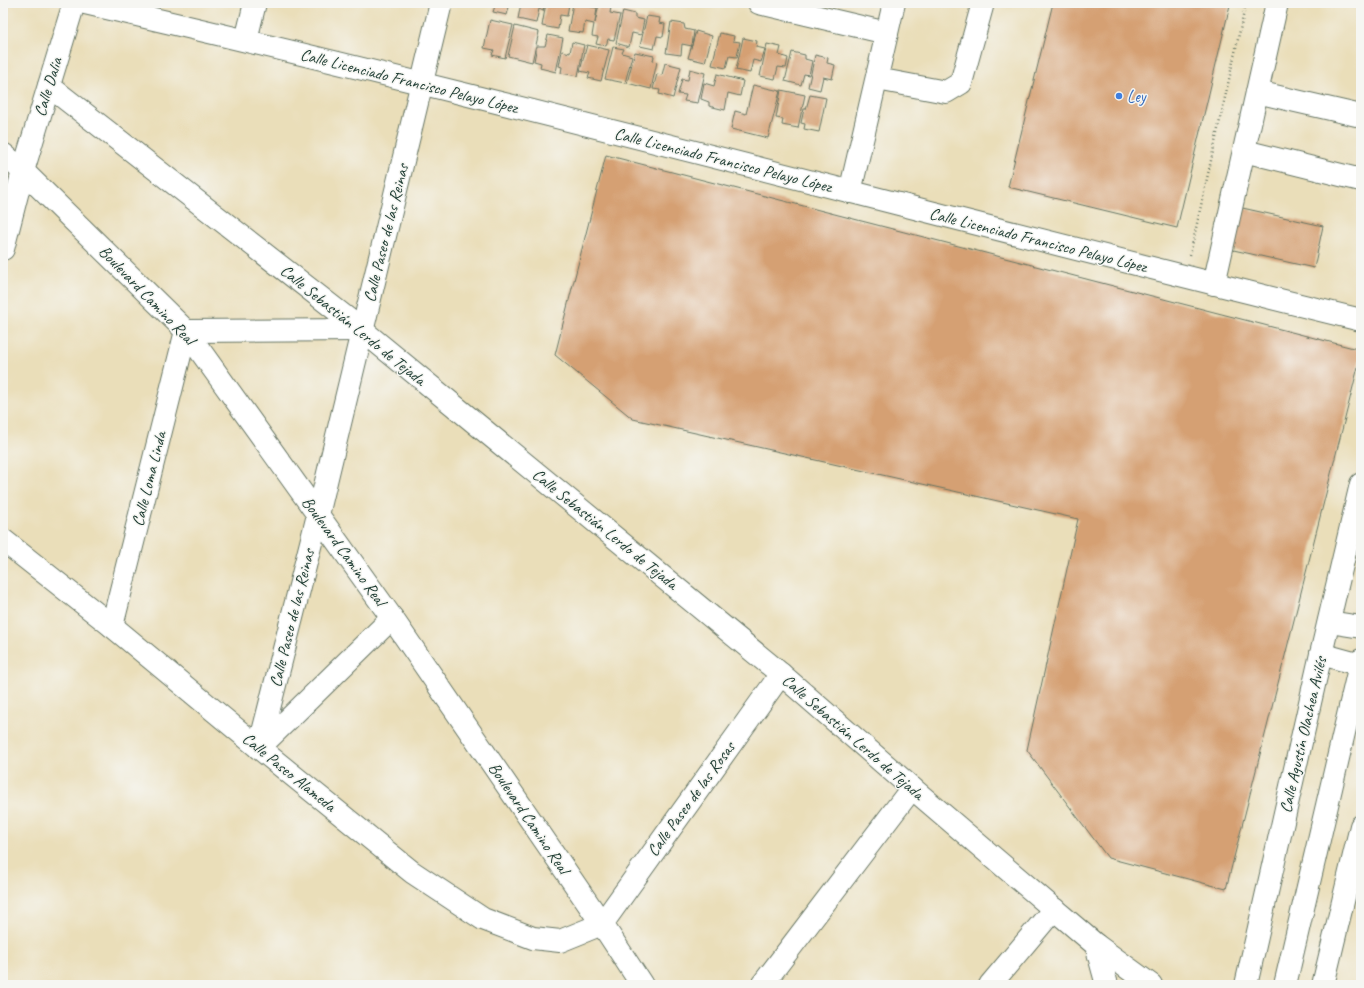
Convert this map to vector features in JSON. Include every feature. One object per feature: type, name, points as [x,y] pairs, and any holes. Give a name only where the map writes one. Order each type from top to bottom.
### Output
[{"type":"main road","name":"Calle Dalia","points":[[3,249],[23,171],[74,3]]},
{"type":"main road","name":"Calle Licenciado Francisco Pelayo López","points":[[85,3],[246,40],[1361,320]]},
{"type":"main road","points":[[246,40],[255,3]]},
{"type":"main road","name":"Calle Paseo de las Reinas","points":[[259,748],[318,515],[441,3]]},
{"type":"main road","points":[[759,3],[887,32]]},
{"type":"main road","points":[[850,192],[894,3]]},
{"type":"main road","points":[[877,79],[946,92],[961,83],[983,3]]},
{"type":"main road","points":[[1214,284],[1276,3]]},
{"type":"main road","name":"Calle Sebastián Lerdo de Tejada","points":[[49,86],[362,330],[781,674],[1096,945],[1151,985]]},
{"type":"main road","points":[[1257,92],[1361,116]]},
{"type":"main road","points":[[1244,151],[1361,180]]},
{"type":"main road","name":"Boulevard Camino Real","points":[[3,154],[23,171],[186,331],[392,618],[602,924],[642,985]]},
{"type":"main road","points":[[186,331],[362,330]]},
{"type":"main road","name":"Calle Loma Linda","points":[[112,626],[186,331]]},
{"type":"main road","name":"Calle Agustín Olachea Avilés","points":[[1246,985],[1361,484]]},
{"type":"main road","name":"Calle Paseo Alameda","points":[[3,540],[112,626],[412,872],[483,919],[533,938],[560,941],[602,924]]},
{"type":"main road","name":"Calle Paseo de las Reinas","points":[[259,748],[392,618]]},
{"type":"main road","points":[[1329,622],[1361,627]]},
{"type":"main road","points":[[1285,985],[1361,663],[1321,654]]},
{"type":"main road","name":"Calle Paseo de las Rosas","points":[[602,924],[781,674]]},
{"type":"main road","points":[[762,985],[912,788]]},
{"type":"main road","points":[[1323,985],[1361,826]]},
{"type":"main road","points":[[990,985],[1054,909]]},
{"type":"main road","points":[[1096,945],[1107,985]]},
{"type":"path","points":[[1185,277],[1246,3]]},
{"type":"building","points":[[496,3],[510,3],[507,15],[493,12]]},
{"type":"building","points":[[521,3],[545,3],[543,11],[539,9],[536,23],[518,19]]},
{"type":"building","points":[[546,3],[569,4],[567,16],[560,15],[558,29],[542,26]]},
{"type":"building","points":[[573,3],[587,3],[586,6],[597,8],[595,23],[599,4],[611,7],[610,13],[620,15],[614,40],[608,39],[606,46],[596,44],[598,37],[592,36],[594,24],[585,22],[583,33],[568,31]]},
{"type":"building","name":"Ley","points":[[1053,3],[1220,3],[1230,5],[1177,228],[1008,187]]},
{"type":"building","points":[[623,11],[635,14],[635,18],[644,20],[641,35],[632,33],[629,47],[616,43]]},
{"type":"building","points":[[647,16],[660,18],[659,23],[665,24],[663,37],[657,36],[654,49],[640,46]]},
{"type":"building","points":[[490,20],[513,25],[505,58],[492,55],[494,50],[484,48]]},
{"type":"building","points":[[671,22],[684,24],[685,29],[694,31],[692,46],[682,44],[681,55],[666,53]]},
{"type":"building","points":[[515,26],[539,32],[532,62],[508,56]]},
{"type":"building","points":[[696,31],[712,36],[705,62],[688,58]]},
{"type":"building","points":[[720,33],[734,36],[733,41],[740,42],[737,57],[729,56],[726,68],[712,65]]},
{"type":"building","points":[[548,35],[563,38],[556,72],[540,68],[541,63],[534,61],[537,46],[545,46]]},
{"type":"building","points":[[743,38],[757,41],[756,47],[765,49],[761,62],[753,60],[750,73],[736,70]]},
{"type":"building","points":[[572,42],[584,45],[578,76],[561,73],[562,67],[559,66],[562,51],[570,53]]},
{"type":"building","points":[[767,44],[781,47],[779,55],[788,58],[786,68],[778,67],[775,79],[760,76]]},
{"type":"building","points":[[587,45],[609,50],[601,81],[588,78],[590,73],[580,71]]},
{"type":"building","points":[[613,47],[624,49],[622,53],[632,56],[625,83],[605,79]]},
{"type":"building","points":[[635,52],[654,56],[653,61],[657,62],[651,89],[627,83]]},
{"type":"building","points":[[792,52],[805,55],[805,59],[812,61],[809,75],[804,74],[801,85],[785,81]]},
{"type":"building","points":[[815,55],[828,58],[827,63],[835,65],[832,79],[823,77],[820,90],[808,87]]},
{"type":"building","points":[[665,63],[681,67],[673,98],[659,94],[660,90],[653,89],[657,74],[662,75]]},
{"type":"building","points":[[690,69],[705,73],[698,103],[684,101],[686,95],[678,94],[682,79],[688,80]]},
{"type":"building","points":[[717,74],[743,81],[740,96],[728,93],[725,110],[709,106],[709,102],[701,99],[704,83],[714,86]]},
{"type":"building","points":[[753,85],[780,91],[768,138],[731,129],[735,111],[746,114]]},
{"type":"building","points":[[781,90],[805,95],[798,128],[782,125],[783,119],[776,118]]},
{"type":"building","points":[[810,95],[826,98],[819,132],[804,129],[805,124],[801,123],[804,109],[806,109]]},
{"type":"building","points":[[606,155],[1361,350],[1361,355],[1226,889],[1108,858],[1027,750],[1078,519],[633,419],[555,355]]},
{"type":"building","points":[[1238,207],[1323,226],[1314,268],[1229,249]]},
{"type":"place","name":"Ley","points":[[1119,96]]}]
